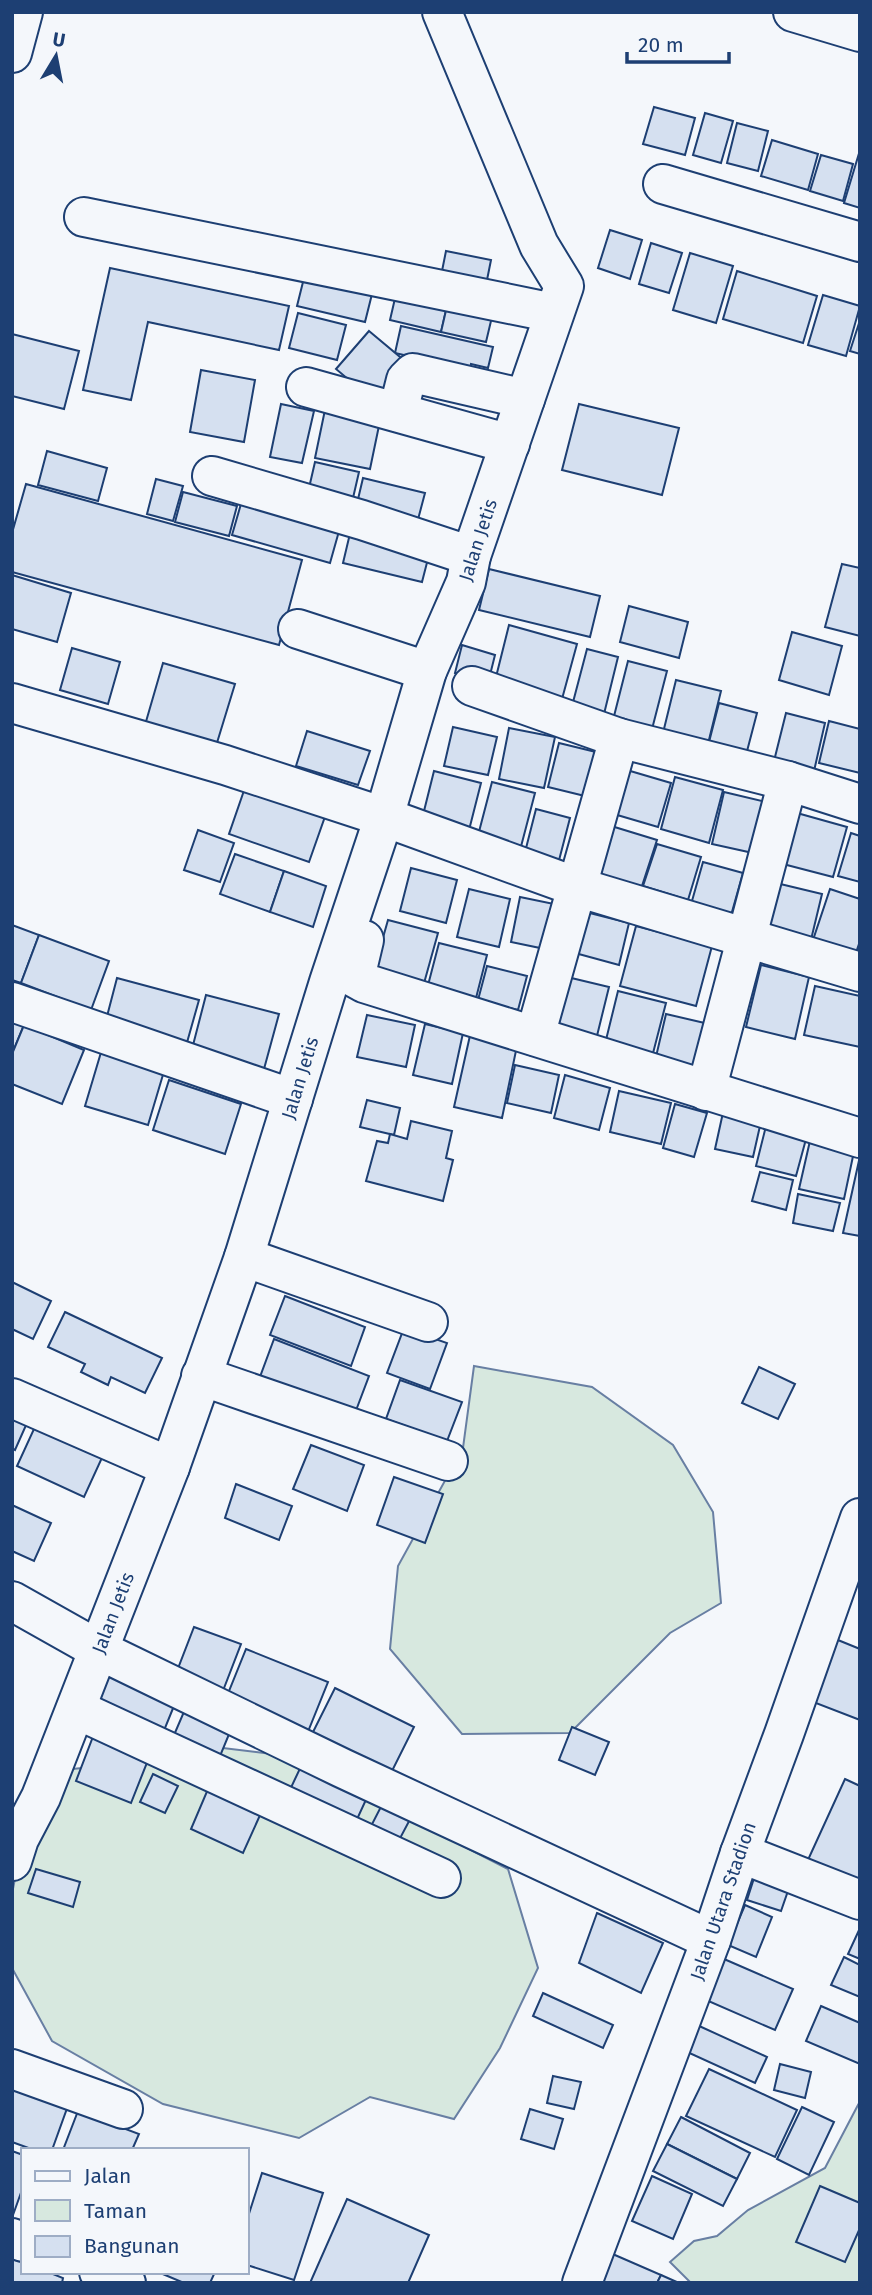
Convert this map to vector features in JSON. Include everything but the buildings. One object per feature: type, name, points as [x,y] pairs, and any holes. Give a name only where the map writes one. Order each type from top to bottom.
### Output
[{"type":"street","points":[[12,53],[23,12]]},
{"type":"street","points":[[84,217],[559,300],[539,245],[442,12]]},
{"type":"street","points":[[793,12],[860,32]]},
{"type":"street","points":[[663,184],[860,242]]},
{"type":"street","name":"Jalan Jetis","points":[[15,1844],[41,1797],[76,1709],[170,1467],[244,1257],[384,817],[427,671],[466,582],[471,556],[559,300]]},
{"type":"street","points":[[398,412],[406,380],[413,373],[525,399]]},
{"type":"street","points":[[306,387],[510,444]]},
{"type":"street","points":[[212,476],[362,520],[471,556]]},
{"type":"street","points":[[298,629],[427,671]]},
{"type":"street","points":[[472,686],[619,738],[788,781],[860,804]]},
{"type":"street","points":[[12,703],[237,769],[384,817],[577,887],[860,972]]},
{"type":"street","points":[[535,1036],[619,738]]},
{"type":"street","points":[[706,1091],[788,781]]},
{"type":"street","points":[[364,940],[355,978],[364,982],[860,1138]]},
{"type":"street","points":[[12,1002],[293,1099]]},
{"type":"street","points":[[244,1257],[428,1322]]},
{"type":"street","points":[[201,1376],[448,1461]]},
{"type":"street","points":[[12,1398],[170,1467]]},
{"type":"street","name":"Jalan Utara Stadion","points":[[582,2283],[711,1940],[859,1520]]},
{"type":"street","points":[[12,1601],[99,1650],[342,1768],[711,1940]]},
{"type":"street","points":[[76,1709],[441,1878]]},
{"type":"street","points":[[740,1853],[860,1900]]},
{"type":"street","points":[[12,2069],[123,2109]]},
{"type":"street","points":[[104,2274],[126,2283]]},
{"type":"green space","points":[[474,1366],[592,1387],[673,1445],[713,1512],[721,1603],[670,1633],[570,1733],[462,1734],[390,1649],[398,1566],[463,1448]]},
{"type":"green space","points":[[198,1745],[272,1754],[381,1804],[508,1869],[538,1968],[500,2048],[454,2119],[370,2097],[299,2138],[163,2104],[52,2041],[12,1968],[12,1894],[17,1868],[50,1771],[127,1764]]},
{"type":"green space","points":[[858,2105],[860,2283],[691,2283],[670,2262],[694,2241],[717,2236],[748,2210],[825,2168]]}]
